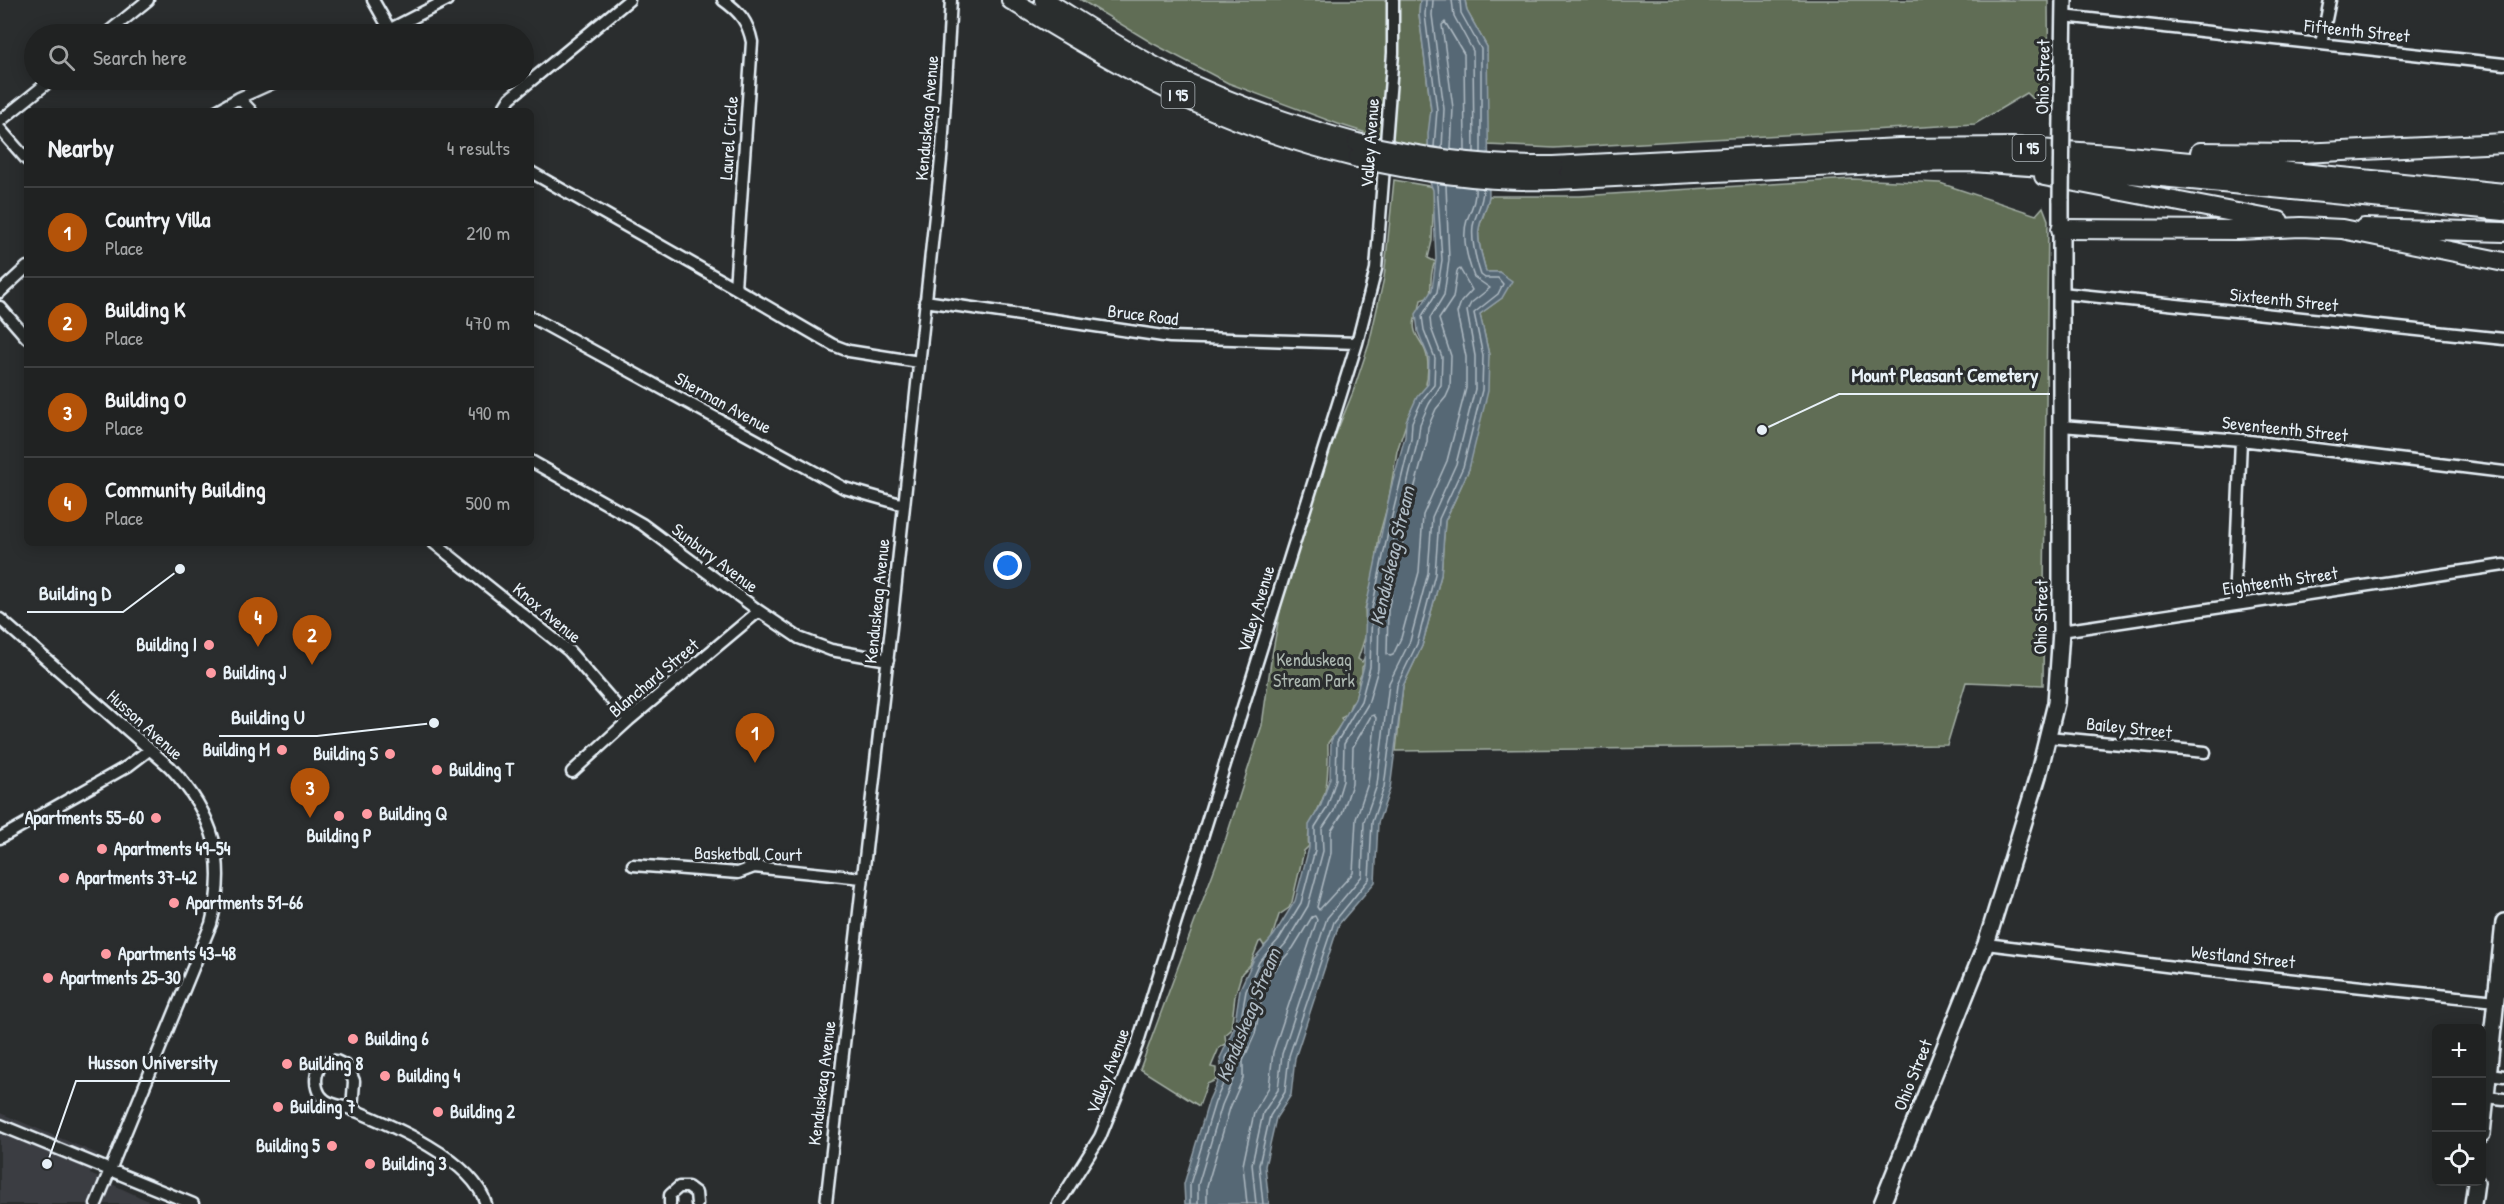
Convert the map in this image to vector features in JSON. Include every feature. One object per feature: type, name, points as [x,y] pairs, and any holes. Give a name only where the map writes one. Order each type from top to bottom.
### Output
[{"type":"highway","name":"I 95","points":[[1011,0],[1122,66],[1196,104],[1264,130],[1358,150],[1409,154],[1553,173],[1972,162],[2064,168],[2504,211]]},
{"type":"highway","name":"I 95","points":[[1044,0],[1125,50],[1196,87],[1358,150]]},
{"type":"highway","points":[[2108,154],[2303,153],[2504,143]]},
{"type":"highway","name":"I 95","points":[[1553,173],[1936,146],[2012,147],[2108,154],[2504,193]]},
{"type":"highway","points":[[1899,163],[2029,173],[2301,226],[2504,232]]},
{"type":"highway","points":[[2061,229],[2238,230],[2301,226]]},
{"type":"highway","points":[[2342,229],[2504,262]]},
{"type":"street","points":[[118,24],[148,0]]},
{"type":"street","points":[[373,0],[382,24]]},
{"type":"street","points":[[400,24],[447,0]]},
{"type":"street","points":[[534,78],[630,0]]},
{"type":"street","name":"Laurel Circle","points":[[723,0],[741,14],[748,26],[752,42],[735,288]]},
{"type":"street","name":"Valley Avenue","points":[[1058,1204],[1103,1131],[1137,1044],[1357,343],[1377,269],[1393,53],[1393,0]]},
{"type":"street","name":"Ohio Street","points":[[1882,1204],[1986,944],[2048,737],[2058,689],[2061,631],[2061,200],[2064,0]]},
{"type":"street","points":[[2320,44],[2330,0]]},
{"type":"street","name":"Kenduskeag Avenue","points":[[826,1204],[888,660],[944,127],[951,4]]},
{"type":"street","name":"Fifteenth Street","points":[[2063,16],[2504,64]]},
{"type":"street","points":[[0,121],[39,90]]},
{"type":"street","points":[[221,108],[257,90]]},
{"type":"street","points":[[504,108],[510,98],[520,90]]},
{"type":"street","points":[[239,98],[248,108]]},
{"type":"street","points":[[0,129],[24,157]]},
{"type":"street","points":[[534,174],[832,345],[849,351],[919,362]]},
{"type":"street","points":[[0,292],[24,270]]},
{"type":"street","name":"Sixteenth Street","points":[[2061,294],[2504,339]]},
{"type":"street","name":"Bruce Road","points":[[925,301],[1170,337],[1357,343]]},
{"type":"street","points":[[0,307],[24,335]]},
{"type":"street","name":"Sherman Avenue","points":[[534,318],[844,488],[904,505]]},
{"type":"street","name":"Seventeenth Street","points":[[2061,426],[2241,440],[2504,472]]},
{"type":"street","points":[[2234,604],[2241,440]]},
{"type":"street","name":"Sunbury Avenue","points":[[534,463],[642,524],[791,633],[819,646],[842,653],[888,660]]},
{"type":"street","name":"Knox Avenue","points":[[438,546],[569,651],[629,720]]},
{"type":"street","name":"Eighteenth Street","points":[[2061,631],[2504,565]]},
{"type":"street","name":"Blanchard Street","points":[[572,772],[629,720],[759,611]]},
{"type":"street","name":"Husson Avenue","points":[[0,619],[186,785],[208,820],[218,859],[218,882],[211,924],[96,1204]]},
{"type":"street","name":"Bailey Street","points":[[2048,737],[2205,752]]},
{"type":"street","points":[[0,838],[128,766],[149,750]]},
{"type":"street","name":"Basketball Court","points":[[633,865],[738,873],[754,867],[862,878]]},
{"type":"street","points":[[2504,922],[2496,1001],[2496,1075],[2486,1097],[2504,1099]]},
{"type":"street","name":"Westland Street","points":[[1986,944],[2182,968],[2496,1001]]},
{"type":"street","points":[[352,1110],[354,1081],[348,1067],[335,1061],[323,1063],[316,1074],[316,1089],[324,1100],[352,1110],[443,1153],[468,1177],[484,1197],[486,1204]]},
{"type":"street","points":[[0,1125],[193,1204]]},
{"type":"street","points":[[2474,1204],[2476,1186]]},
{"type":"street","points":[[670,1204],[670,1195],[679,1187],[688,1187],[696,1193],[697,1204]]},
{"type":"shaded area","points":[[0,1113],[98,1154],[90,1174],[155,1204],[0,1204]]},
{"type":"green space","points":[[1081,0],[1420,0],[1419,14],[1431,111],[1428,148],[1379,137],[1338,124],[1228,83],[1152,43]]},
{"type":"green space","points":[[1465,0],[2048,0],[2049,111],[2027,93],[1975,124],[1554,148],[1487,145],[1487,47],[1467,11]]},
{"type":"green space","points":[[1852,179],[1940,183],[2036,215],[2043,207],[2048,220],[2043,685],[1966,682],[1947,745],[1396,751],[1403,686],[1422,646],[1441,575],[1445,521],[1469,469],[1489,355],[1480,314],[1502,298],[1499,272],[1486,272],[1479,242],[1480,224],[1489,196],[1580,196]]},
{"type":"green space","name":"Kenduskeag Stream Park","points":[[1394,180],[1434,187],[1432,241],[1428,258],[1436,262],[1436,265],[1434,264],[1432,274],[1430,297],[1421,300],[1414,325],[1427,356],[1426,384],[1431,386],[1406,424],[1397,451],[1388,504],[1379,536],[1374,577],[1365,609],[1366,634],[1358,659],[1362,662],[1365,657],[1366,663],[1362,667],[1358,681],[1360,688],[1357,690],[1355,701],[1351,704],[1347,715],[1341,718],[1343,721],[1328,743],[1328,773],[1325,792],[1311,825],[1309,846],[1304,851],[1292,902],[1289,908],[1279,915],[1271,940],[1264,946],[1261,941],[1259,942],[1250,965],[1242,973],[1235,996],[1231,1030],[1225,1035],[1226,1044],[1219,1048],[1211,1067],[1216,1068],[1216,1080],[1207,1084],[1199,1106],[1140,1069],[1226,838],[1262,725],[1281,606],[1299,538],[1369,344],[1384,278]]},
{"type":"water","name":"Kenduskeag Stream","points":[[1420,0],[1465,0],[1467,11],[1487,47],[1489,196],[1480,225],[1479,240],[1486,272],[1499,272],[1512,281],[1502,298],[1480,314],[1489,355],[1488,391],[1469,469],[1445,521],[1441,575],[1422,646],[1403,686],[1390,789],[1378,823],[1375,882],[1339,924],[1295,1058],[1291,1095],[1276,1118],[1265,1166],[1269,1204],[1185,1204],[1184,1184],[1209,1100],[1222,1071],[1220,1058],[1234,1028],[1240,989],[1254,959],[1274,935],[1295,901],[1309,848],[1309,825],[1321,805],[1330,778],[1331,741],[1355,699],[1364,666],[1366,607],[1391,488],[1405,437],[1406,421],[1417,397],[1428,384],[1429,358],[1418,332],[1416,314],[1432,290],[1436,259],[1433,190],[1429,180],[1428,134],[1431,110],[1419,14]]},
{"type":"place","name":"Mount Pleasant Cemetery","points":[[1762,430]]},
{"type":"place","name":"Building D","points":[[180,569]]},
{"type":"place","name":"Building I","points":[[209,645]]},
{"type":"place","name":"Community Building","points":[[258,647]]},
{"type":"place","name":"Building K","points":[[312,665]]},
{"type":"place","name":"Building J","points":[[211,673]]},
{"type":"place","name":"Building U","points":[[434,723]]},
{"type":"place","name":"Building M","points":[[282,750]]},
{"type":"place","name":"Building S","points":[[390,754]]},
{"type":"place","name":"Country Villa","points":[[755,763]]},
{"type":"place","name":"Building T","points":[[437,770]]},
{"type":"place","name":"Building Q","points":[[367,814]]},
{"type":"place","name":"Building P","points":[[339,816]]},
{"type":"place","name":"Apartments 55-60","points":[[156,818]]},
{"type":"place","name":"Building O","points":[[310,818]]},
{"type":"place","name":"Apartments 49-54","points":[[102,849]]},
{"type":"place","name":"Apartments 37-42","points":[[64,878]]},
{"type":"place","name":"Apartments 51-66","points":[[174,903]]},
{"type":"place","name":"Apartments 43-48","points":[[106,954]]},
{"type":"place","name":"Apartments 25-30","points":[[48,978]]},
{"type":"place","name":"Building 6","points":[[353,1039]]},
{"type":"place","name":"Building 8","points":[[287,1064]]},
{"type":"place","name":"Building 4","points":[[385,1076]]},
{"type":"place","name":"Building 7","points":[[278,1107]]},
{"type":"place","name":"Building 2","points":[[438,1112]]},
{"type":"place","name":"Building 5","points":[[332,1146]]},
{"type":"place","name":"Husson University","points":[[47,1164]]},
{"type":"place","name":"Building 3","points":[[370,1164]]}]
